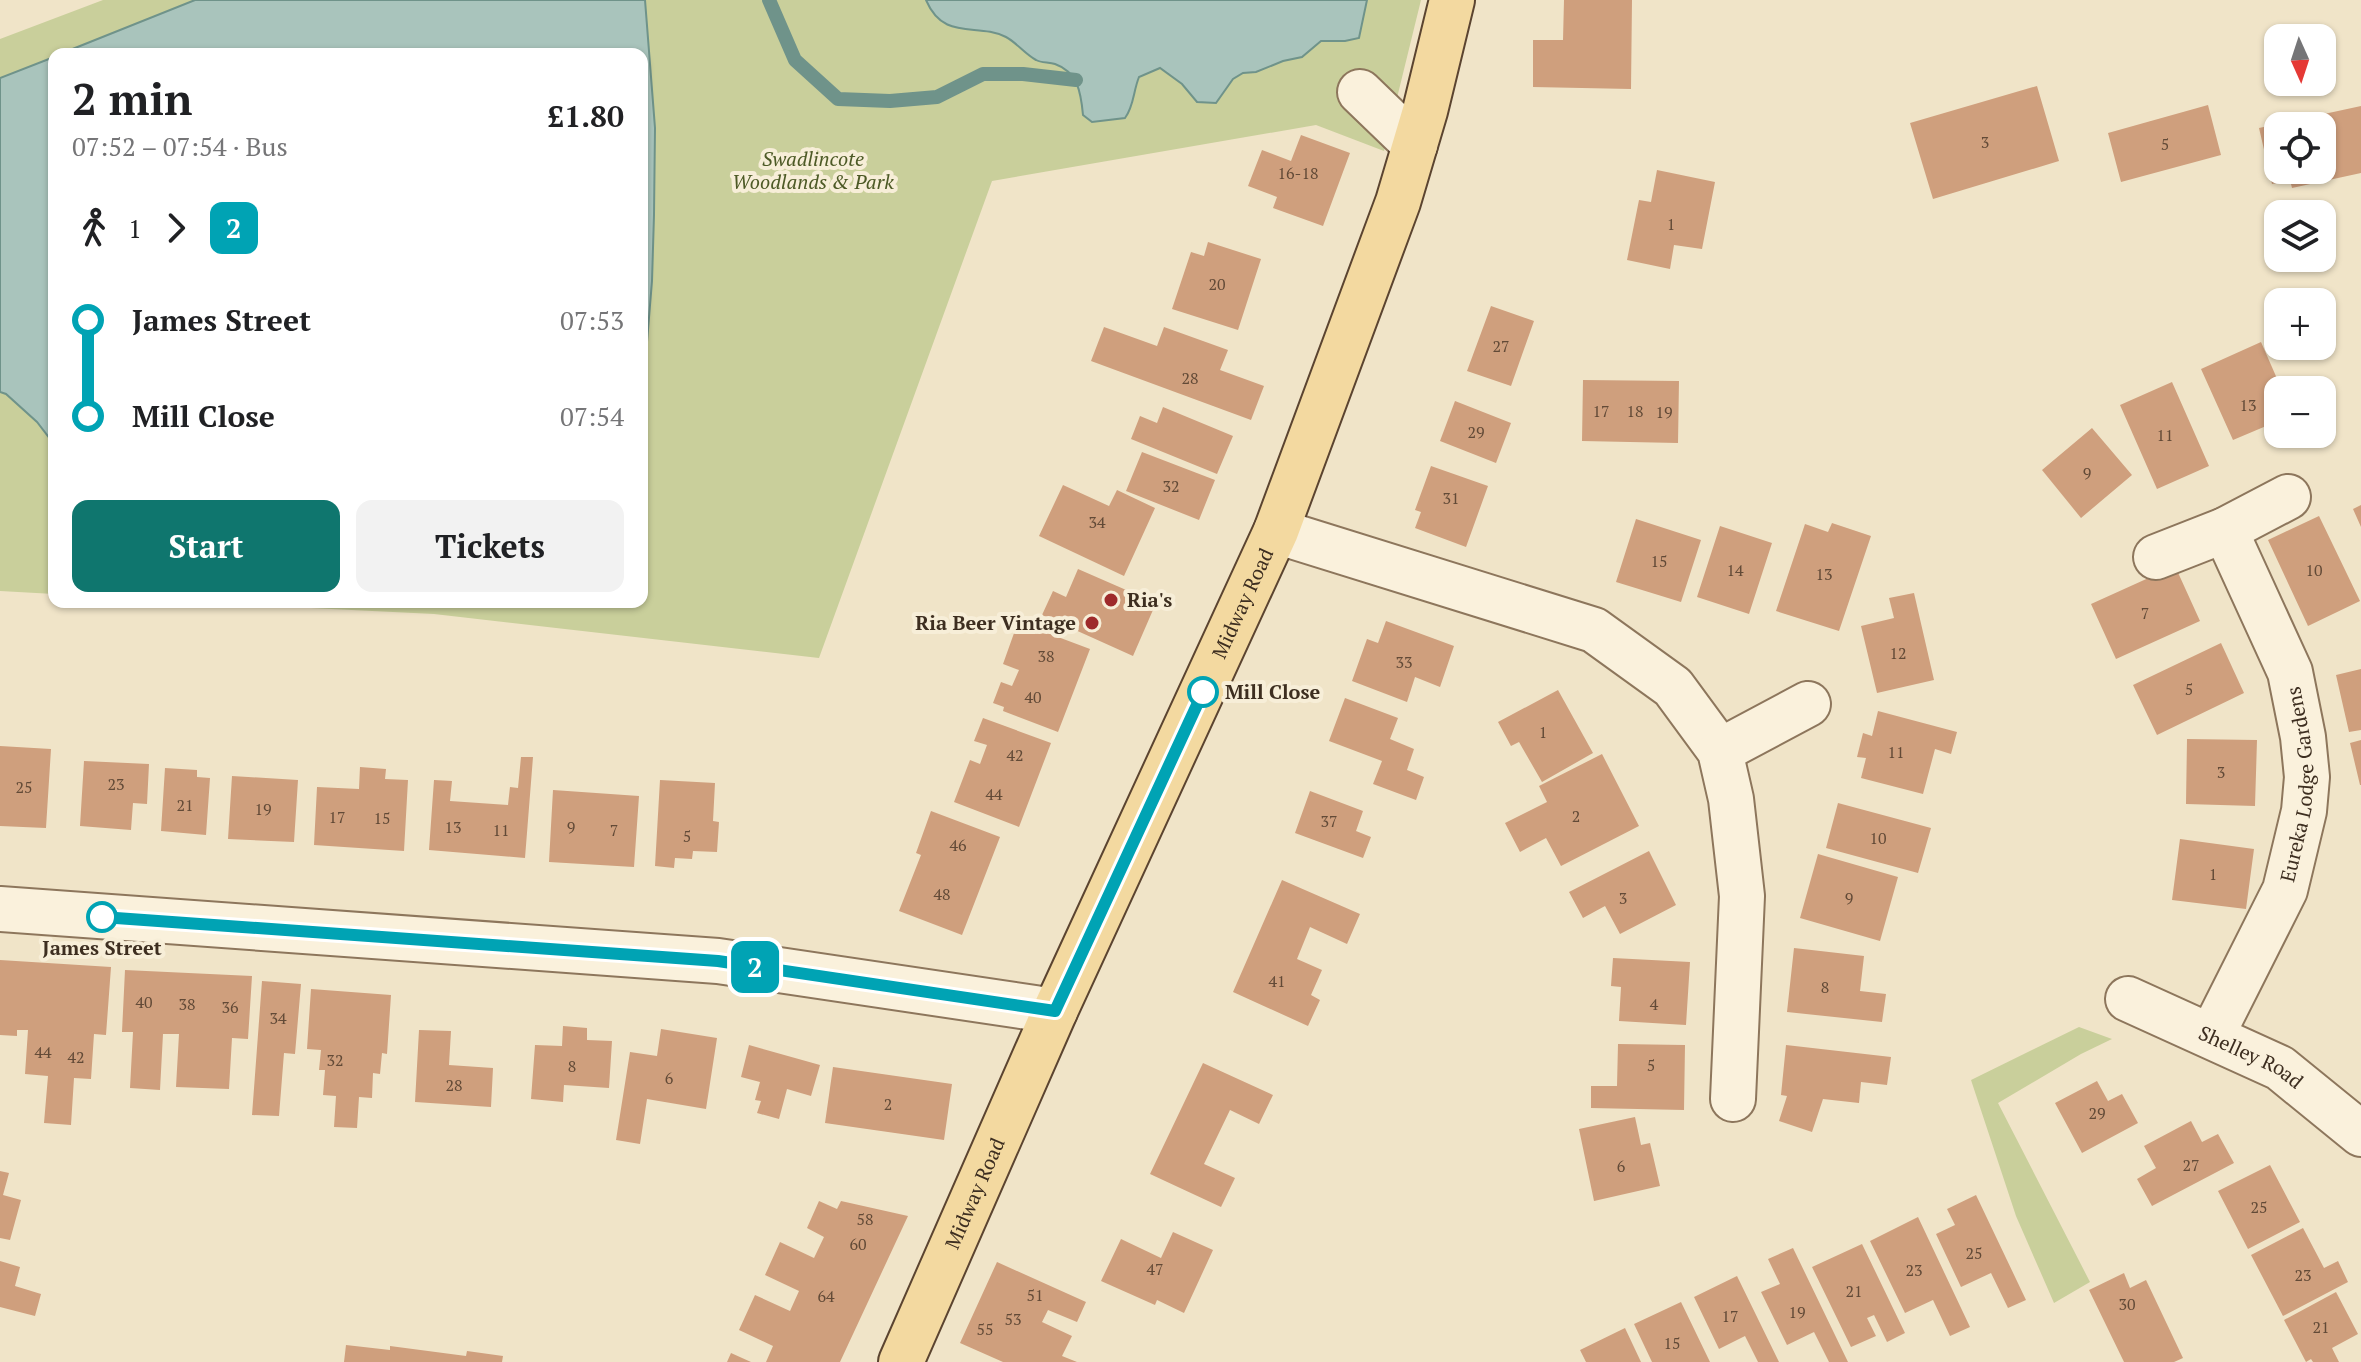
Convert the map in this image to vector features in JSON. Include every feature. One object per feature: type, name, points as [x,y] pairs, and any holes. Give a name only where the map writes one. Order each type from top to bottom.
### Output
[{"type":"main road","name":"Midway Road","points":[[901,1362],[1055,1011],[1276,531],[1398,202],[1452,0]]},
{"type":"street","points":[[1360,92],[1415,145]]},
{"type":"street","points":[[2156,557],[2225,530],[2288,497]]},
{"type":"street","name":"Eureka Lodge Gardens","points":[[2212,1035],[2285,890],[2304,811],[2307,777],[2303,737],[2290,672],[2225,530]]},
{"type":"street","points":[[1276,531],[1594,630],[1673,687],[1720,751],[1731,799],[1742,896],[1733,1099]]},
{"type":"street","points":[[1720,751],[1808,704]]},
{"type":"street","points":[[0,909],[718,961],[1055,1011]]},
{"type":"street","name":"Shelley Road","points":[[2128,999],[2280,1068],[2361,1134]]},
{"type":"green space","name":"Swadlincote Woodlands & Park","points":[[103,0],[1421,0],[1384,151],[1316,125],[992,181],[819,658],[434,614],[310,608],[648,608],[648,48],[48,48],[48,594],[0,591],[0,39]]},
{"type":"green space","points":[[2079,1027],[2112,1039],[1998,1103],[2090,1282],[2054,1303],[2016,1216],[1971,1080]]},
{"type":"water","points":[[195,0],[645,0],[655,128],[648,330],[648,48],[75,48]]},
{"type":"water","points":[[926,0],[1367,0],[1359,38],[1321,41],[1302,57],[1256,72],[1243,73],[1233,79],[1216,103],[1197,102],[1182,84],[1160,68],[1139,77],[1125,118],[1092,122],[1083,115],[1077,84],[1069,72],[1055,64],[1036,60],[1006,37],[962,29],[942,21]]},
{"type":"water","points":[[48,59],[48,436],[37,422],[0,392],[0,78]]},
{"type":"building","points":[[1564,0],[1632,0],[1631,89],[1533,87],[1533,40],[1563,40]]},
{"type":"building","points":[[2037,86],[2059,161],[1933,199],[1910,123]]},
{"type":"building","points":[[2208,105],[2221,155],[2121,182],[2108,133]]},
{"type":"building","points":[[2361,106],[2361,173],[2336,178],[2336,112],[2333,112]]},
{"type":"building","points":[[2264,127],[2264,150],[2259,128]]},
{"type":"building","points":[[1301,135],[1350,153],[1323,226],[1273,208],[1277,197],[1248,186],[1262,150],[1291,161]]},
{"type":"building","points":[[1657,170],[1715,182],[1702,249],[1674,245],[1670,269],[1627,260],[1639,200],[1651,202]]},
{"type":"building","points":[[1208,242],[1261,259],[1238,330],[1172,309],[1191,252],[1204,256]]},
{"type":"building","points":[[1491,306],[1534,321],[1511,386],[1467,371]]},
{"type":"building","points":[[1104,327],[1157,346],[1164,327],[1228,350],[1220,370],[1264,386],[1251,420],[1091,361]]},
{"type":"building","points":[[2261,342],[2264,360],[2269,360],[2276,376],[2264,376],[2264,427],[2233,440],[2201,369]]},
{"type":"building","points":[[1583,380],[1679,381],[1678,443],[1582,441]]},
{"type":"building","points":[[2172,382],[2209,466],[2157,489],[2120,405]]},
{"type":"building","points":[[1455,401],[1511,423],[1496,463],[1440,441]]},
{"type":"building","points":[[1163,407],[1233,436],[1217,474],[1131,439],[1140,416],[1157,423]]},
{"type":"building","points":[[2092,428],[2132,475],[2081,518],[2042,470]]},
{"type":"building","points":[[1142,452],[1215,480],[1199,520],[1126,491]]},
{"type":"building","points":[[1431,466],[1488,486],[1466,547],[1415,528],[1421,512],[1415,510]]},
{"type":"building","points":[[1063,485],[1109,506],[1117,490],[1155,508],[1124,576],[1039,536]]},
{"type":"building","points":[[2361,505],[2361,527],[2353,509]]},
{"type":"building","points":[[2319,516],[2360,601],[2308,626],[2268,540]]},
{"type":"building","points":[[1636,519],[1701,540],[1681,602],[1616,582]]},
{"type":"building","points":[[1832,523],[1871,536],[1839,631],[1776,611],[1805,524],[1828,532]]},
{"type":"building","points":[[1720,526],[1772,543],[1749,614],[1697,597]]},
{"type":"building","points":[[2175,566],[2200,621],[2116,659],[2091,604]]},
{"type":"building","points":[[1078,569],[1156,603],[1133,656],[1042,615],[1053,591],[1066,597]]},
{"type":"building","points":[[1914,593],[1934,680],[1877,693],[1861,626],[1894,618],[1889,598]]},
{"type":"building","points":[[1386,621],[1454,646],[1440,687],[1415,677],[1407,702],[1352,681],[1367,639],[1378,643]]},
{"type":"building","points":[[1018,622],[1090,649],[1058,732],[1003,711],[1004,707],[993,703],[1001,682],[1012,686],[1019,670],[1003,664]]},
{"type":"building","points":[[2221,643],[2244,693],[2157,735],[2133,685]]},
{"type":"building","points":[[2361,669],[2361,730],[2349,732],[2336,675]]},
{"type":"building","points":[[1558,690],[1593,753],[1542,782],[1519,742],[1511,746],[1498,722]]},
{"type":"building","points":[[1345,698],[1398,718],[1390,739],[1414,749],[1407,770],[1424,777],[1416,800],[1373,784],[1382,761],[1329,741]]},
{"type":"building","points":[[1878,711],[1957,732],[1951,754],[1935,749],[1923,794],[1861,778],[1866,758],[1857,757],[1863,733],[1872,736]]},
{"type":"building","points":[[983,718],[1051,743],[1019,827],[954,802],[970,760],[980,764],[987,745],[974,741]]},
{"type":"building","points":[[2187,739],[2257,740],[2255,806],[2186,804]]},
{"type":"building","points":[[2361,740],[2361,785],[2360,785],[2350,743]]},
{"type":"building","points":[[0,746],[51,749],[46,828],[0,826]]},
{"type":"building","points":[[1602,754],[1639,826],[1561,866],[1546,838],[1520,852],[1505,823],[1547,802],[1539,786]]},
{"type":"building","points":[[521,757],[533,757],[525,858],[429,850],[434,780],[452,781],[450,801],[508,805],[510,787],[518,788]]},
{"type":"building","points":[[84,761],[149,764],[147,804],[133,803],[131,830],[80,826]]},
{"type":"building","points":[[360,767],[386,769],[385,779],[408,780],[404,851],[314,845],[317,787],[359,789]]},
{"type":"building","points":[[165,768],[197,770],[197,777],[210,778],[206,835],[161,831]]},
{"type":"building","points":[[232,776],[298,780],[294,842],[228,839]]},
{"type":"building","points":[[660,780],[715,783],[713,821],[719,822],[717,852],[693,851],[692,859],[675,858],[674,868],[655,866]]},
{"type":"building","points":[[553,790],[639,796],[634,867],[549,862]]},
{"type":"building","points":[[1310,791],[1363,811],[1356,831],[1371,837],[1363,858],[1295,833]]},
{"type":"building","points":[[1838,803],[1931,828],[1918,873],[1826,848]]},
{"type":"building","points":[[931,811],[1000,837],[962,935],[899,911],[921,855],[916,853]]},
{"type":"building","points":[[2180,839],[2254,849],[2246,909],[2172,900]]},
{"type":"building","points":[[1649,851],[1676,905],[1620,934],[1605,906],[1583,918],[1569,892]]},
{"type":"building","points":[[1818,854],[1898,877],[1880,941],[1800,918]]},
{"type":"building","points":[[1282,880],[1360,914],[1347,944],[1310,927],[1297,959],[1322,970],[1311,995],[1320,1000],[1308,1026],[1233,992]]},
{"type":"building","points":[[1794,948],[1864,956],[1860,991],[1886,994],[1882,1022],[1787,1012]]},
{"type":"building","points":[[1613,958],[1690,962],[1686,1025],[1619,1021],[1621,987],[1611,986]]},
{"type":"building","points":[[0,960],[111,967],[106,1035],[94,1034],[91,1079],[74,1078],[71,1125],[44,1123],[48,1076],[25,1074],[28,1030],[17,1030],[17,1036],[0,1035]]},
{"type":"building","points":[[125,970],[252,976],[248,1039],[232,1038],[229,1089],[176,1087],[179,1034],[163,1034],[160,1090],[130,1088],[133,1032],[122,1032]]},
{"type":"building","points":[[262,981],[301,984],[295,1054],[284,1053],[279,1116],[252,1115]]},
{"type":"building","points":[[311,989],[391,995],[387,1054],[382,1053],[380,1074],[373,1073],[372,1098],[359,1097],[357,1128],[334,1127],[336,1096],[323,1095],[325,1070],[319,1070],[321,1050],[307,1049]]},
{"type":"building","points":[[563,1026],[587,1028],[587,1040],[612,1041],[609,1088],[564,1085],[563,1102],[531,1099],[535,1045],[562,1046]]},
{"type":"building","points":[[661,1029],[717,1038],[706,1109],[647,1099],[640,1144],[616,1140],[630,1052],[657,1056]]},
{"type":"building","points":[[419,1030],[451,1031],[449,1065],[493,1068],[491,1107],[415,1102]]},
{"type":"building","points":[[1618,1044],[1685,1045],[1684,1110],[1591,1108],[1591,1086],[1617,1086]]},
{"type":"building","points":[[749,1045],[820,1065],[811,1096],[787,1089],[779,1119],[757,1113],[761,1101],[755,1100],[760,1082],[741,1077]]},
{"type":"building","points":[[1786,1045],[1891,1057],[1887,1085],[1861,1082],[1859,1103],[1823,1099],[1812,1132],[1779,1121],[1787,1096],[1781,1095]]},
{"type":"building","points":[[1203,1063],[1273,1095],[1259,1124],[1230,1110],[1204,1164],[1235,1178],[1221,1207],[1150,1174]]},
{"type":"building","points":[[833,1067],[952,1084],[944,1140],[825,1123]]},
{"type":"building","points":[[2097,1081],[2108,1101],[2122,1094],[2138,1123],[2082,1153],[2055,1103]]},
{"type":"building","points":[[1635,1117],[1641,1145],[1650,1143],[1660,1186],[1594,1201],[1579,1129]]},
{"type":"building","points":[[2191,1121],[2202,1142],[2218,1134],[2234,1163],[2152,1206],[2137,1179],[2156,1168],[2144,1146]]},
{"type":"building","points":[[2270,1165],[2300,1222],[2248,1249],[2218,1191]]},
{"type":"building","points":[[0,1171],[9,1173],[3,1195],[21,1200],[10,1240],[0,1238]]},
{"type":"building","points":[[1976,1195],[2026,1300],[2008,1308],[1991,1273],[1961,1287],[1936,1234],[1955,1225],[1947,1209]]},
{"type":"building","points":[[819,1201],[837,1209],[841,1201],[908,1216],[840,1362],[766,1362],[773,1346],[739,1330],[755,1295],[790,1311],[799,1291],[765,1275],[780,1242],[814,1258],[824,1237],[807,1228]]},
{"type":"building","points":[[1918,1217],[1970,1327],[1950,1336],[1933,1300],[1905,1313],[1870,1241]]},
{"type":"building","points":[[2303,1228],[2324,1268],[2338,1261],[2348,1282],[2283,1316],[2251,1255]]},
{"type":"building","points":[[1173,1232],[1213,1250],[1184,1313],[1157,1300],[1155,1305],[1101,1281],[1121,1239],[1161,1258]]},
{"type":"building","points":[[1862,1244],[1905,1333],[1887,1342],[1874,1315],[1867,1318],[1876,1336],[1851,1347],[1812,1267]]},
{"type":"building","points":[[1793,1248],[1848,1362],[1829,1362],[1814,1332],[1787,1345],[1761,1292],[1780,1284],[1768,1259]]},
{"type":"building","points":[[0,1261],[20,1267],[15,1286],[41,1294],[35,1316],[0,1307]]},
{"type":"building","points":[[997,1262],[1086,1302],[1077,1322],[1048,1310],[1042,1322],[1072,1336],[1062,1356],[1077,1362],[1003,1362],[960,1343]]},
{"type":"building","points":[[2124,1273],[2130,1288],[2146,1280],[2183,1358],[2174,1362],[2124,1362],[2089,1290]]},
{"type":"building","points":[[1737,1276],[1779,1362],[1758,1362],[1745,1336],[1719,1349],[1694,1297]]},
{"type":"building","points":[[2336,1292],[2358,1334],[2332,1348],[2339,1362],[2313,1362],[2311,1359],[2306,1362],[2284,1320]]},
{"type":"building","points":[[1681,1302],[1710,1362],[1652,1362],[1634,1324]]},
{"type":"building","points":[[1625,1328],[1641,1362],[1586,1362],[1580,1350]]},
{"type":"building","points":[[346,1345],[390,1350],[390,1346],[466,1356],[467,1351],[503,1356],[502,1362],[344,1362]]},
{"type":"building","points":[[731,1353],[751,1362],[727,1362]]},
{"type":"waterway","points":[[769,0],[795,60],[838,99],[890,101],[937,97],[983,74],[1023,74],[1076,80]]},
{"type":"bus line","name":"2","points":[[102,917],[718,961],[1055,1011],[1203,692]]},
{"type":"place","name":"Ria's","points":[[1111,600]]},
{"type":"place","name":"Ria Beer Vintage","points":[[1092,623]]},
{"type":"place","name":"Mill Close","points":[[1203,692]]},
{"type":"place","name":"James Street","points":[[102,917]]}]
